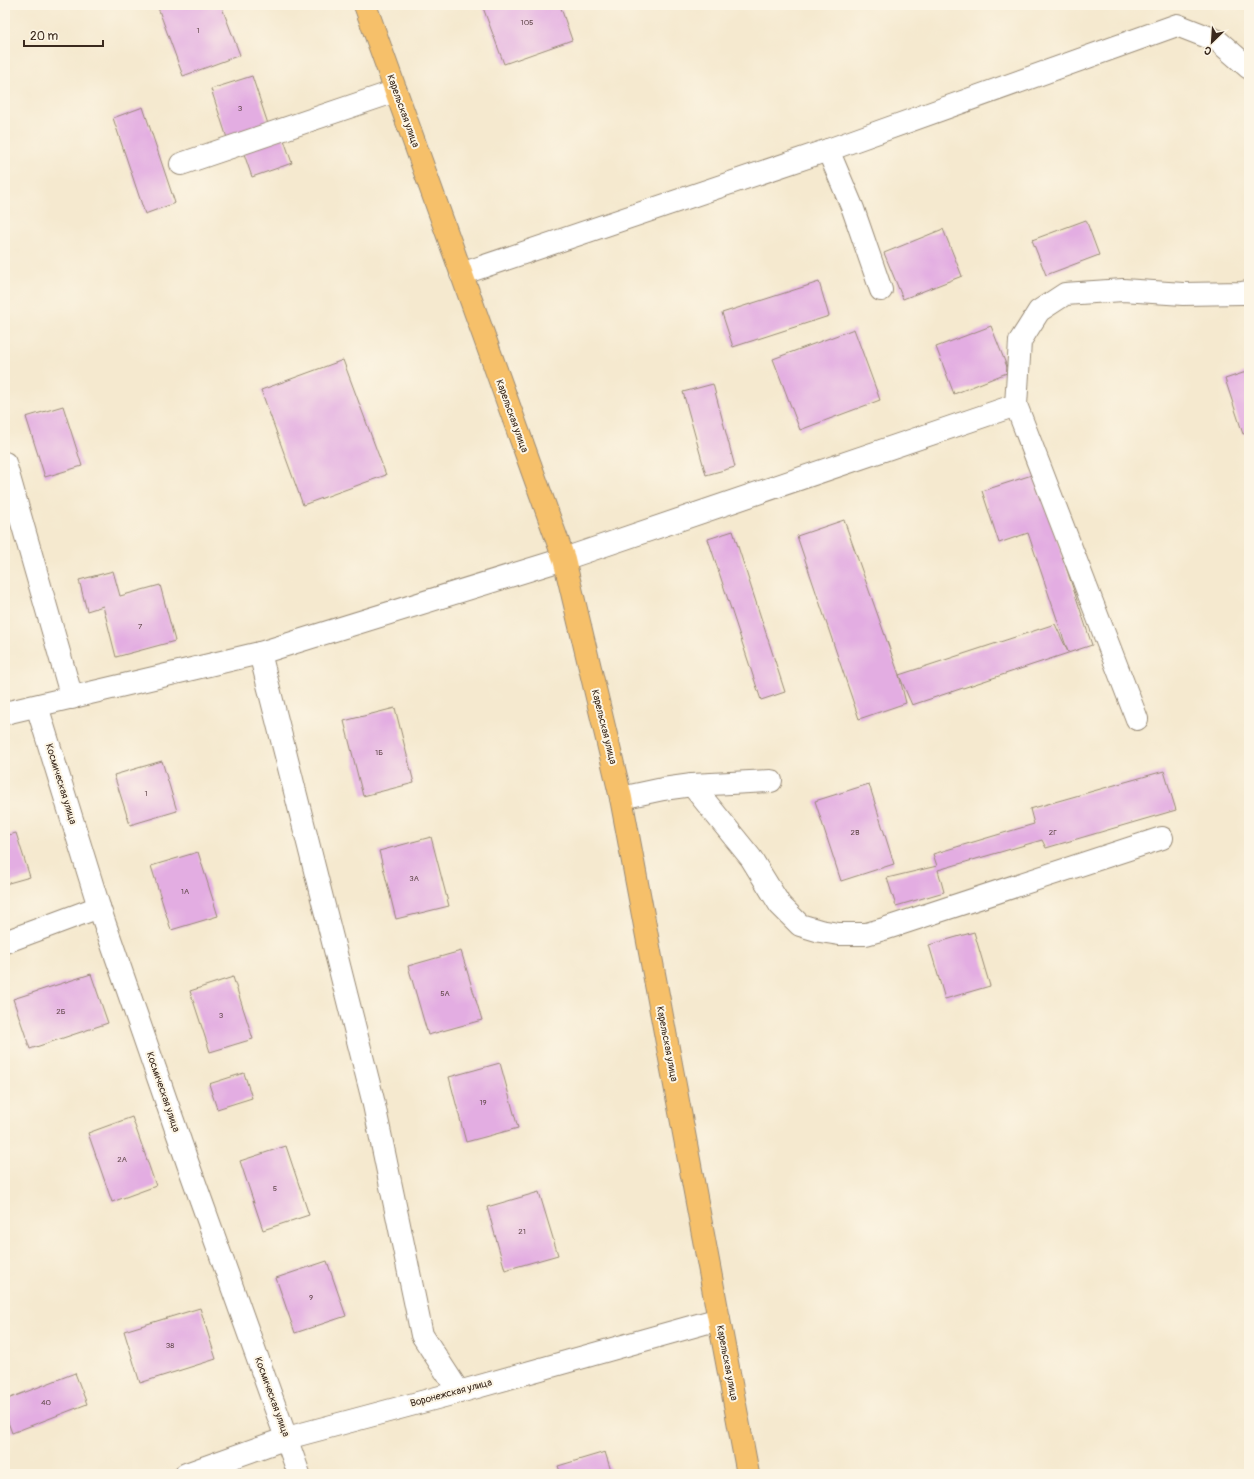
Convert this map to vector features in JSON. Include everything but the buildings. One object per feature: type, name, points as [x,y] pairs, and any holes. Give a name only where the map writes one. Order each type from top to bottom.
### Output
[{"type":"main road","name":"Карельская улица","points":[[365,5],[564,559],[621,798],[748,1474]]},
{"type":"street","points":[[461,274],[828,150],[1177,25],[1218,41],[1249,68]]},
{"type":"street","points":[[181,164],[396,91]]},
{"type":"street","points":[[828,150],[853,209],[881,290]]},
{"type":"street","points":[[1137,719],[1016,404],[1020,341],[1039,311],[1064,294],[1123,290],[1183,294],[1249,292]]},
{"type":"street","points":[[5,713],[260,653],[564,559],[1016,404]]},
{"type":"street","points":[[5,463],[72,698]]},
{"type":"street","points":[[260,653],[373,1100],[422,1335],[459,1392]]},
{"type":"street","name":"Космическая улица","points":[[36,706],[99,907],[185,1157],[299,1474]]},
{"type":"street","points":[[621,798],[663,789],[692,785],[771,782]]},
{"type":"street","points":[[692,785],[751,858],[780,905],[800,925],[820,931],[839,934],[866,934],[884,929],[1162,838]]},
{"type":"street","points":[[5,942],[99,907]]},
{"type":"street","name":"Воронежская улица","points":[[186,1474],[287,1438],[459,1392],[719,1319]]}]
